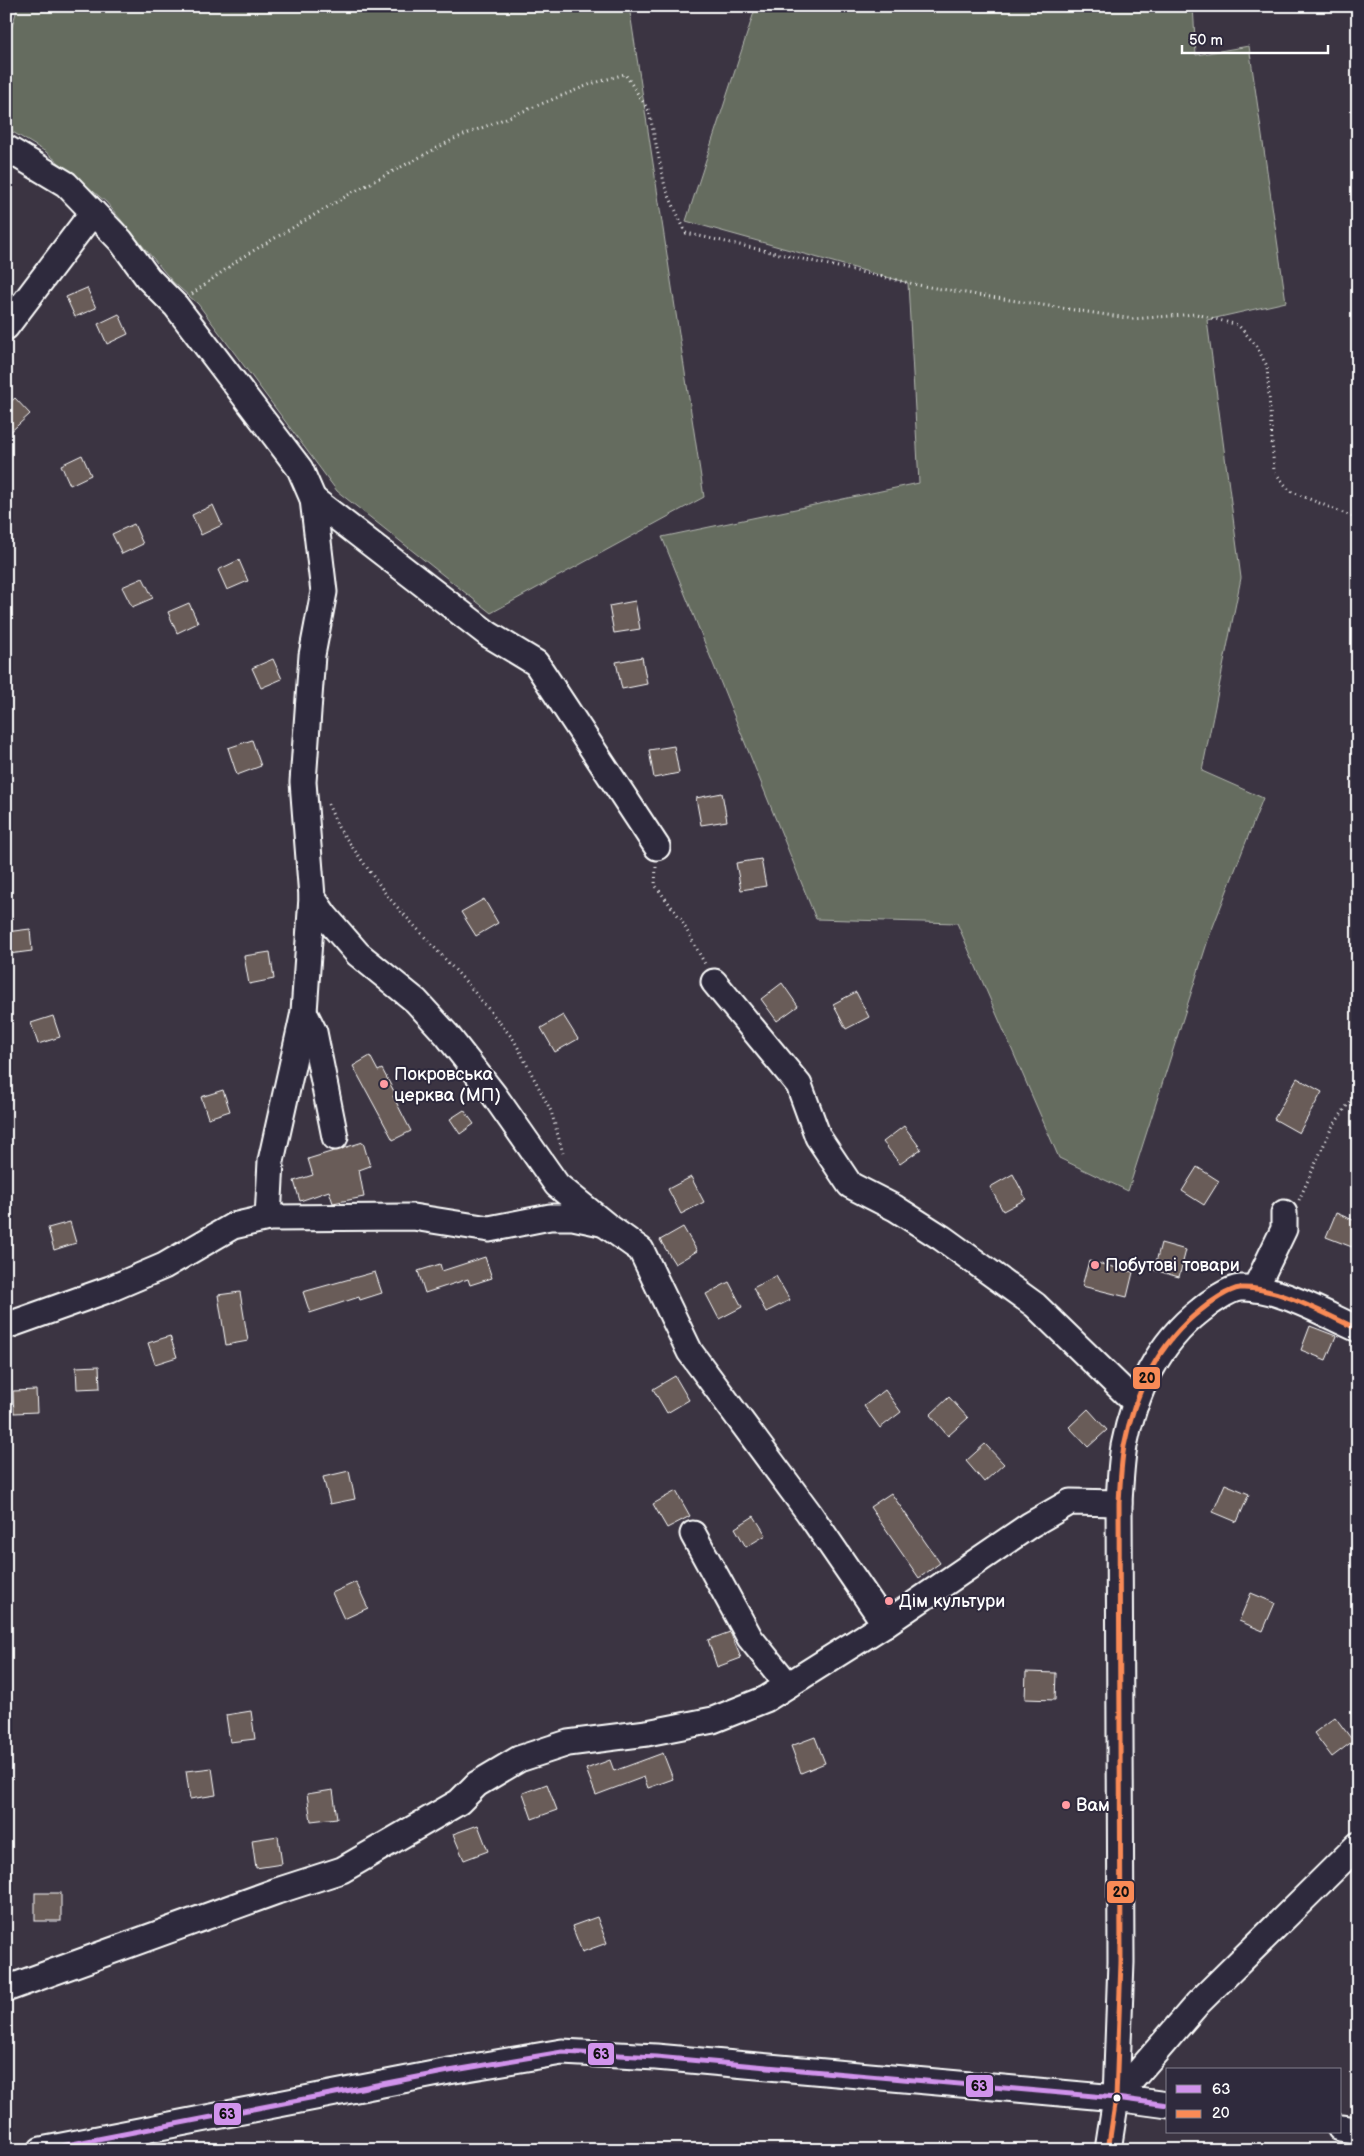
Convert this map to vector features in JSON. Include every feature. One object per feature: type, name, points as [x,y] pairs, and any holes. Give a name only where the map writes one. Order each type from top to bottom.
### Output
[{"type":"street","points":[[6,148],[66,184],[122,241],[148,278],[176,306],[300,469],[314,499],[324,592],[312,655],[303,782],[312,897],[304,1012],[271,1161],[268,1218]]},
{"type":"street","points":[[6,327],[94,212]]},
{"type":"street","points":[[314,499],[488,634],[536,663],[657,847]]},
{"type":"street","points":[[312,897],[325,916],[358,954],[416,1001],[447,1035],[494,1095],[557,1185],[606,1225],[641,1250],[690,1352],[809,1513],[885,1624]]},
{"type":"street","points":[[714,982],[798,1085],[818,1137],[850,1185],[895,1208],[942,1238],[1035,1305],[1136,1403]]},
{"type":"street","points":[[304,1012],[314,1032],[335,1137]]},
{"type":"street","points":[[1255,1289],[1284,1229],[1284,1213]]},
{"type":"street","points":[[6,1326],[110,1289],[164,1266],[234,1226],[268,1218],[413,1217],[489,1229],[550,1218],[574,1217],[606,1225]]},
{"type":"street","points":[[1108,2150],[1116,2098],[1122,1962],[1119,1503],[1124,1446],[1136,1403],[1140,1390],[1160,1352],[1183,1323],[1211,1302],[1238,1288],[1269,1290],[1358,1329]]},
{"type":"street","points":[[6,1989],[342,1870],[459,1802],[477,1784],[519,1759],[568,1743],[647,1733],[712,1720],[766,1699],[885,1624],[1030,1525],[1070,1502],[1119,1503]]},
{"type":"street","points":[[694,1534],[750,1638],[788,1685]]},
{"type":"street","points":[[1116,2098],[1198,2003],[1358,1845]]},
{"type":"street","points":[[41,2150],[449,2071],[562,2052],[656,2057],[1116,2098],[1166,2105]]},
{"type":"street","points":[[1342,2128],[1358,2130]]},
{"type":"path","points":[[176,306],[241,258],[350,194],[454,139],[591,84],[625,74],[649,111],[665,188],[686,233],[966,294],[1133,319],[1196,314],[1238,325],[1255,344],[1267,366],[1274,471],[1290,491],[1358,519]]},
{"type":"path","points":[[325,796],[338,827],[388,897],[467,983],[514,1040],[552,1111],[564,1155]]},
{"type":"path","points":[[657,847],[655,884],[680,918],[714,982]]},
{"type":"path","points":[[1284,1213],[1297,1205],[1332,1129],[1358,1090]]},
{"type":"green space","points":[[18,6],[629,6],[704,497],[491,613],[337,491],[198,304],[172,281],[106,202],[46,152],[6,128],[6,46]]},
{"type":"green space","points":[[756,6],[1193,6],[1196,55],[1249,46],[1286,302],[1207,320],[1241,578],[1202,771],[1263,798],[1209,937],[1128,1191],[1059,1158],[957,923],[816,919],[662,537],[919,483],[908,283],[686,221]]},
{"type":"building","points":[[87,288],[96,308],[75,317],[66,297]]},
{"type":"building","points":[[119,314],[128,334],[107,344],[98,324]]},
{"type":"building","points":[[15,398],[30,414],[6,436],[6,406]]},
{"type":"building","points":[[82,455],[91,475],[70,485],[61,465]]},
{"type":"building","points":[[213,505],[222,525],[201,535],[192,515]]},
{"type":"building","points":[[134,524],[143,544],[122,554],[112,534]]},
{"type":"building","points":[[239,560],[248,581],[227,590],[218,570]]},
{"type":"building","points":[[143,578],[153,598],[132,607],[122,587]]},
{"type":"building","points":[[635,601],[640,629],[614,633],[609,606]]},
{"type":"building","points":[[189,603],[198,623],[177,633],[168,612]]},
{"type":"building","points":[[642,657],[647,684],[622,689],[616,662]]},
{"type":"building","points":[[273,659],[282,679],[261,688],[252,668]]},
{"type":"building","points":[[252,740],[261,766],[237,775],[228,748]]},
{"type":"building","points":[[674,746],[679,773],[654,778],[649,750]]},
{"type":"building","points":[[722,793],[727,821],[701,825],[696,798]]},
{"type":"building","points":[[761,859],[766,886],[741,890],[736,863]]},
{"type":"building","points":[[484,899],[498,923],[476,936],[461,912]]},
{"type":"building","points":[[30,929],[32,951],[9,954],[6,932]]},
{"type":"building","points":[[270,952],[274,979],[249,984],[244,956]]},
{"type":"building","points":[[782,983],[798,1006],[777,1021],[761,999]]},
{"type":"building","points":[[856,992],[869,1017],[846,1029],[833,1004]]},
{"type":"building","points":[[563,1015],[578,1039],[555,1052],[541,1028]]},
{"type":"building","points":[[53,1016],[60,1037],[38,1044],[31,1023]]},
{"type":"building","points":[[370,1056],[378,1071],[382,1069],[396,1095],[393,1096],[411,1131],[393,1140],[353,1066]]},
{"type":"building","points":[[1297,1078],[1322,1092],[1299,1133],[1274,1119]]},
{"type":"building","points":[[223,1090],[230,1111],[208,1118],[201,1097]]},
{"type":"building","points":[[464,1110],[474,1124],[460,1134],[450,1119]]},
{"type":"building","points":[[904,1126],[921,1149],[900,1164],[883,1142]]},
{"type":"building","points":[[363,1142],[370,1166],[359,1170],[364,1197],[333,1203],[329,1191],[300,1201],[294,1181],[313,1175],[308,1159]]},
{"type":"building","points":[[1197,1167],[1219,1181],[1204,1205],[1182,1191]]},
{"type":"building","points":[[1013,1174],[1026,1199],[1003,1211],[990,1187]]},
{"type":"building","points":[[691,1177],[704,1202],[681,1214],[668,1189]]},
{"type":"building","points":[[1336,1213],[1358,1222],[1358,1232],[1352,1247],[1326,1237]]},
{"type":"building","points":[[70,1222],[76,1243],[54,1250],[48,1228]]},
{"type":"building","points":[[683,1227],[697,1251],[675,1264],[660,1240]]},
{"type":"building","points":[[1161,1243],[1186,1250],[1179,1277],[1154,1270]]},
{"type":"building","points":[[485,1257],[492,1278],[470,1285],[468,1279],[425,1293],[418,1271],[440,1264],[442,1271]]},
{"type":"building","points":[[1089,1261],[1133,1272],[1127,1297],[1082,1286]]},
{"type":"building","points":[[375,1272],[382,1293],[360,1300],[359,1297],[310,1313],[303,1292]]},
{"type":"building","points":[[776,1276],[790,1300],[766,1312],[753,1288]]},
{"type":"building","points":[[729,1282],[742,1307],[719,1319],[706,1294]]},
{"type":"building","points":[[240,1292],[248,1341],[226,1345],[218,1295]]},
{"type":"building","points":[[1310,1326],[1336,1336],[1326,1360],[1301,1350]]},
{"type":"building","points":[[170,1336],[177,1357],[155,1364],[148,1343]]},
{"type":"building","points":[[99,1366],[100,1388],[77,1389],[76,1367]]},
{"type":"building","points":[[675,1376],[689,1400],[667,1413],[653,1389]]},
{"type":"building","points":[[36,1390],[37,1412],[14,1413],[13,1391]]},
{"type":"building","points":[[885,1390],[901,1412],[880,1428],[864,1406]]},
{"type":"building","points":[[949,1397],[968,1418],[948,1436],[930,1415]]},
{"type":"building","points":[[1088,1409],[1107,1430],[1088,1447],[1069,1427]]},
{"type":"building","points":[[985,1444],[1004,1464],[984,1482],[966,1461]]},
{"type":"building","points":[[349,1471],[355,1499],[330,1504],[323,1477]]},
{"type":"building","points":[[1225,1484],[1249,1494],[1237,1522],[1213,1512]]},
{"type":"building","points":[[676,1491],[690,1516],[667,1528],[653,1504]]},
{"type":"building","points":[[891,1493],[940,1563],[919,1578],[870,1507]]},
{"type":"building","points":[[754,1516],[766,1535],[746,1547],[735,1528]]},
{"type":"building","points":[[356,1582],[368,1608],[344,1619],[332,1593]]},
{"type":"building","points":[[1251,1593],[1275,1603],[1263,1631],[1239,1621]]},
{"type":"building","points":[[730,1632],[741,1658],[717,1667],[708,1640]]},
{"type":"building","points":[[1026,1672],[1056,1673],[1055,1700],[1025,1699]]},
{"type":"building","points":[[251,1711],[255,1739],[230,1742],[226,1715]]},
{"type":"building","points":[[1335,1717],[1353,1741],[1332,1757],[1314,1733]]},
{"type":"building","points":[[815,1737],[825,1763],[801,1773],[791,1746]]},
{"type":"building","points":[[663,1753],[673,1779],[648,1788],[644,1777],[596,1795],[586,1769],[610,1760],[614,1771]]},
{"type":"building","points":[[212,1768],[216,1795],[190,1799],[186,1771]]},
{"type":"building","points":[[547,1784],[557,1810],[532,1819],[523,1793]]},
{"type":"building","points":[[333,1790],[337,1818],[311,1821],[307,1794]]},
{"type":"building","points":[[478,1825],[488,1851],[464,1860],[453,1834]]},
{"type":"building","points":[[278,1836],[282,1864],[256,1868],[252,1840]]},
{"type":"building","points":[[35,1893],[61,1893],[61,1921],[35,1921]]},
{"type":"building","points":[[597,1917],[607,1943],[582,1952],[572,1926]]},
{"type":"transit line","name":"20","points":[[1108,2150],[1116,2098],[1121,1962],[1119,1503],[1124,1446],[1134,1407],[1150,1371],[1172,1338],[1205,1307],[1235,1289],[1269,1291],[1285,1296],[1358,1329]]},
{"type":"transit line","name":"63","points":[[41,2150],[449,2071],[562,2052],[656,2057],[1116,2098],[1166,2105]]},
{"type":"place","name":"Покровська церква (МП)","points":[[384,1084]]},
{"type":"place","name":"Побутові товари","points":[[1095,1265]]},
{"type":"place","name":"Дім культури","points":[[889,1601]]},
{"type":"place","name":"Вам","points":[[1066,1805]]}]
